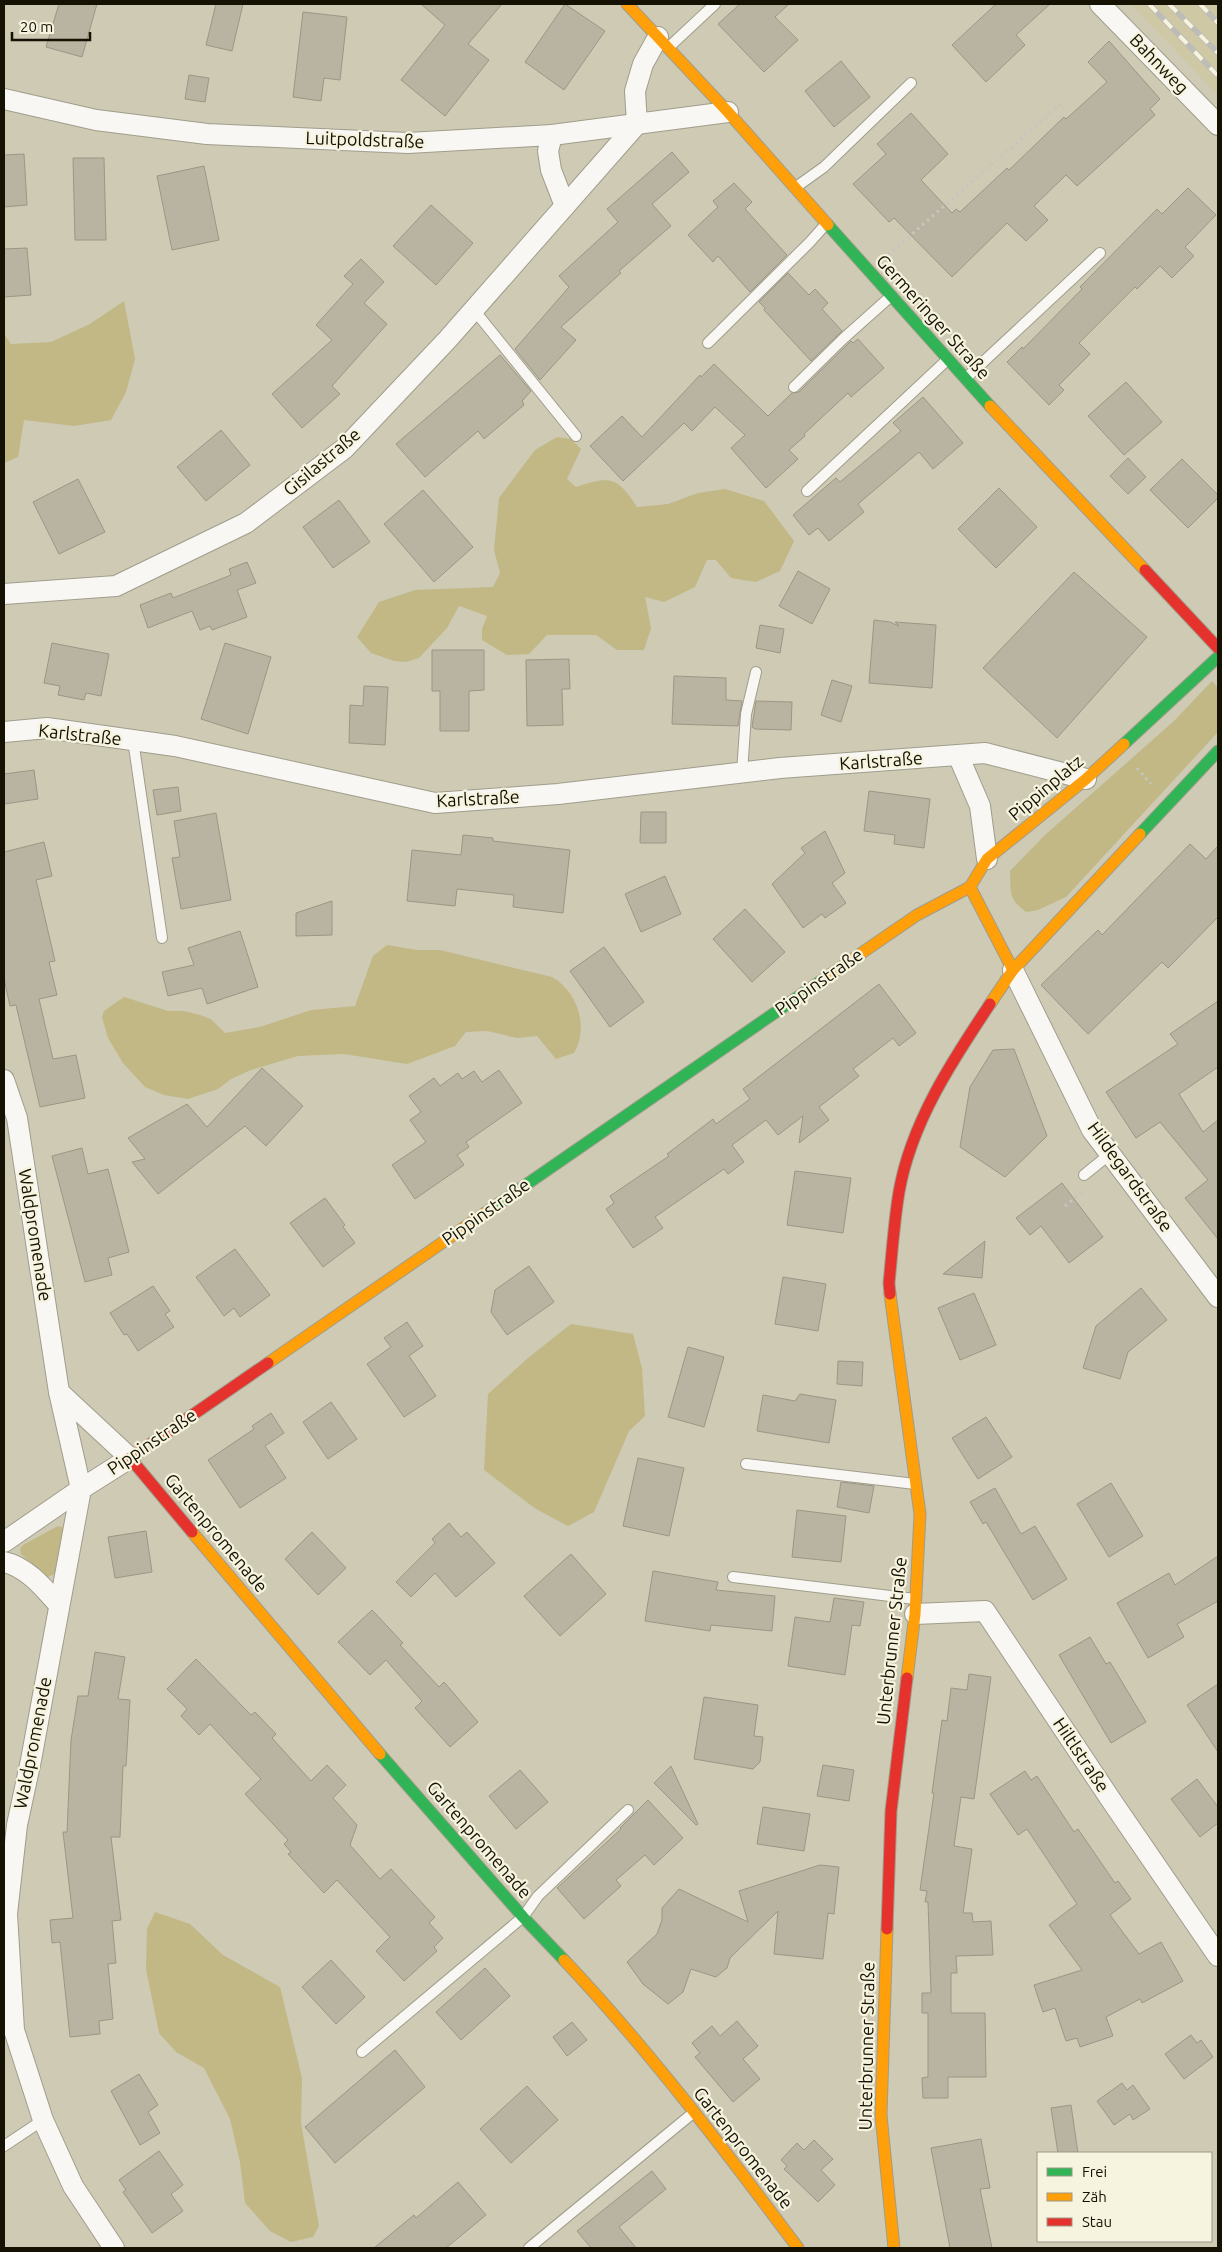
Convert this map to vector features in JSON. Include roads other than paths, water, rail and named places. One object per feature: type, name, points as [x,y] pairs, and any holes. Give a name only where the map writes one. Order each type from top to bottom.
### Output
[{"type":"street","name":"Germeringer Straße","points":[[627,4],[728,112],[947,360],[1218,648]]},
{"type":"street","name":"Bahnweg","points":[[1100,4],[1218,125]]},
{"type":"street","points":[[637,124],[635,91],[643,64],[664,43]]},
{"type":"street","name":"Luitpoldstraße","points":[[4,99],[96,120],[207,134],[408,143],[552,135],[728,112]]},
{"type":"street","name":"Gisilastraße","points":[[4,594],[116,586],[246,523],[345,448],[474,310],[637,124]]},
{"type":"street","points":[[552,135],[548,151],[551,170],[565,206]]},
{"type":"street","name":"Pippinplatz","points":[[970,887],[987,859],[1086,779],[1218,657]]},
{"type":"street","name":"Karlstraße","points":[[4,732],[47,728],[175,746],[435,803],[558,794],[742,773],[985,753],[1086,779]]},
{"type":"street","points":[[970,887],[1013,970],[1218,751]]},
{"type":"street","points":[[958,755],[980,806],[987,859]]},
{"type":"street","name":"Pippinstraße","points":[[4,1542],[81,1488],[130,1458],[917,915],[970,887]]},
{"type":"street","name":"Unterbrunner Straße","points":[[894,2248],[881,2115],[891,1811],[915,1607],[920,1514],[889,1283],[900,1191],[916,1132],[959,1051],[1013,970]]},
{"type":"street","name":"Hildegardstraße","points":[[1013,970],[1092,1130],[1218,1296]]},
{"type":"street","name":"Waldpromenade","points":[[4,1080],[17,1118],[59,1392],[81,1488],[32,1760],[10,1824],[7,1965],[14,2030],[43,2120],[73,2186],[114,2248]]},
{"type":"street","points":[[59,1392],[130,1458]]},
{"type":"street","name":"Gartenpromenade","points":[[130,1458],[414,1792],[523,1917],[604,2003],[694,2113],[798,2248]]},
{"type":"street","points":[[4,1562],[12,1563],[26,1572],[59,1605]]},
{"type":"street","name":"Hiltlstraße","points":[[915,1607],[985,1611],[1218,1956]]},
{"type":"lane","points":[[664,43],[715,4]]},
{"type":"lane","points":[[795,188],[824,167],[911,83]]},
{"type":"lane","points":[[708,343],[810,242],[826,223]]},
{"type":"lane","points":[[965,379],[1100,253]]},
{"type":"lane","points":[[794,387],[844,338],[891,296]]},
{"type":"lane","points":[[474,310],[576,436]]},
{"type":"lane","points":[[807,491],[947,360]]},
{"type":"lane","points":[[742,773],[746,714],[756,672]]},
{"type":"lane","points":[[133,740],[162,938]]},
{"type":"lane","points":[[1084,1175],[1110,1154]]},
{"type":"lane","points":[[746,1464],[916,1484]]},
{"type":"lane","points":[[733,1577],[915,1607]]},
{"type":"lane","points":[[362,2052],[523,1917],[538,1896],[628,1810]]},
{"type":"lane","points":[[529,2248],[694,2113]]},
{"type":"lane","points":[[4,2146],[43,2120]]},
{"type":"railway","points":[[1149,4],[1218,76]]},
{"type":"railway","points":[[1169,4],[1218,53]]},
{"type":"railway","points":[[1200,4],[1218,23]]}]
